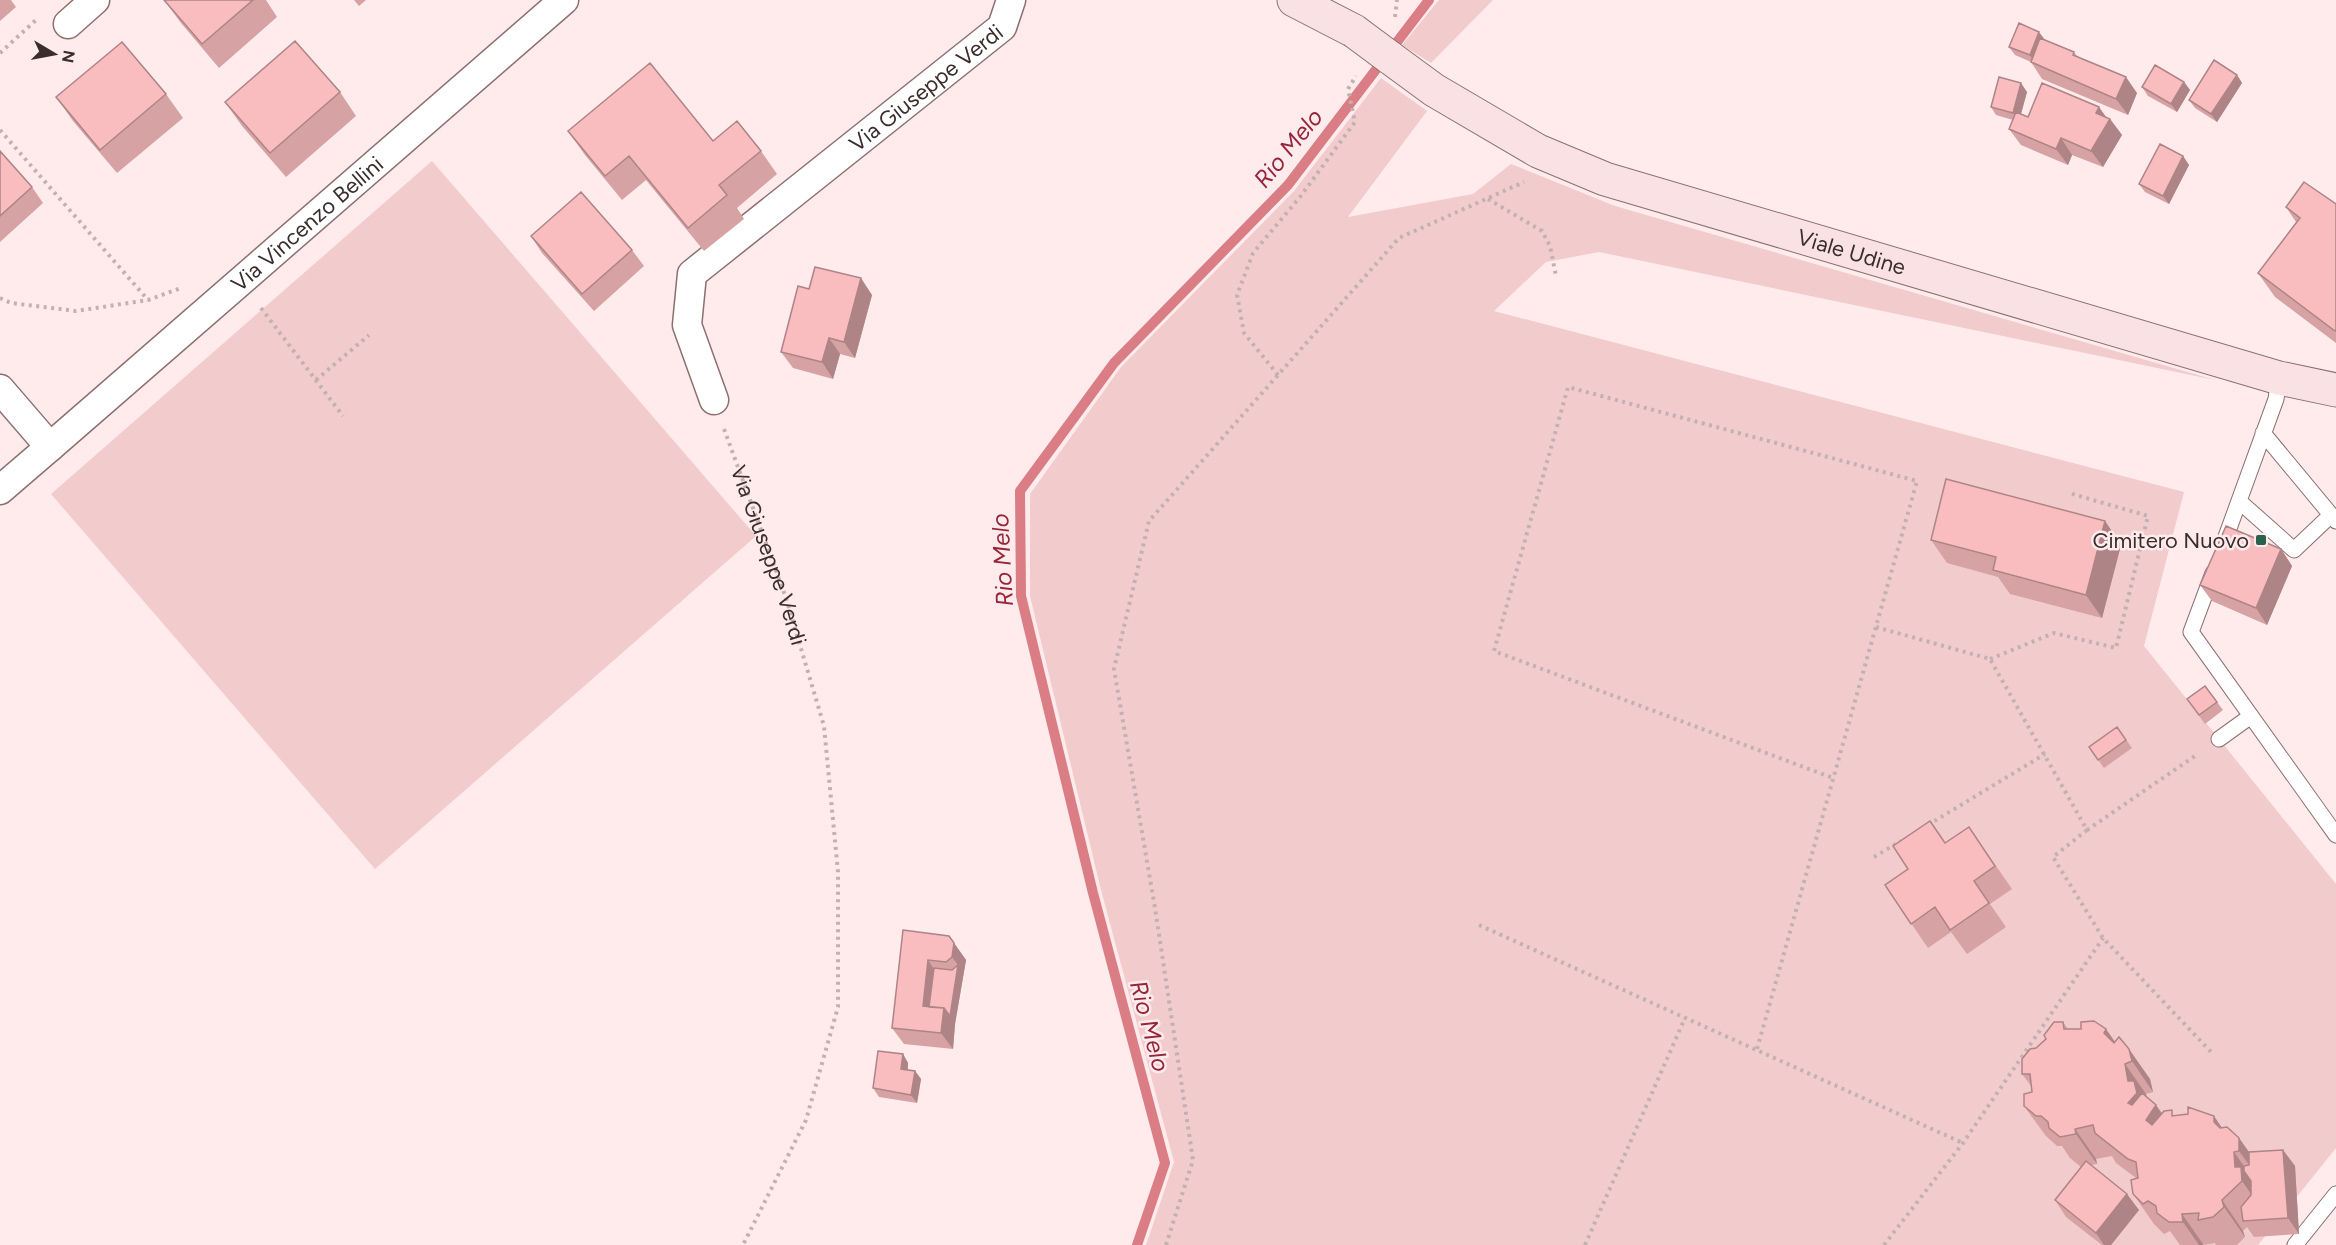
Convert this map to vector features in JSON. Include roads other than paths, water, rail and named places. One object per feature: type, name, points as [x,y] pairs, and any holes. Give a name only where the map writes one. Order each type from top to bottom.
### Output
[{"type":"street","points":[[55,18],[95,0]]},
{"type":"street","name":"Via Vincenzo Bellini","points":[[0,490],[564,0]]},
{"type":"street","name":"Via Giuseppe Verdi","points":[[714,400],[687,325],[692,274],[1002,27],[1011,0]]},
{"type":"street","name":"Viale Udine","points":[[1294,0],[1354,31],[1375,63],[1434,90],[1538,151],[1605,179],[2279,378],[2336,390]]},
{"type":"street","points":[[0,389],[50,447]]},
{"type":"lane","points":[[2279,378],[2276,399],[2191,632],[2336,835]]},
{"type":"lane","points":[[2239,501],[2294,550],[2333,518],[2264,433]]},
{"type":"lane","points":[[2219,739],[2251,716]]},
{"type":"lane","points":[[2295,1245],[2336,1194]]},
{"type":"waterway","name":"Rio Melo","points":[[1137,1245],[1165,1163],[1093,893],[1021,596],[1020,491],[1114,363],[1288,185],[1429,0]]},
{"type":"place","name":"Cimitero Nuovo","points":[[2261,540]]}]
